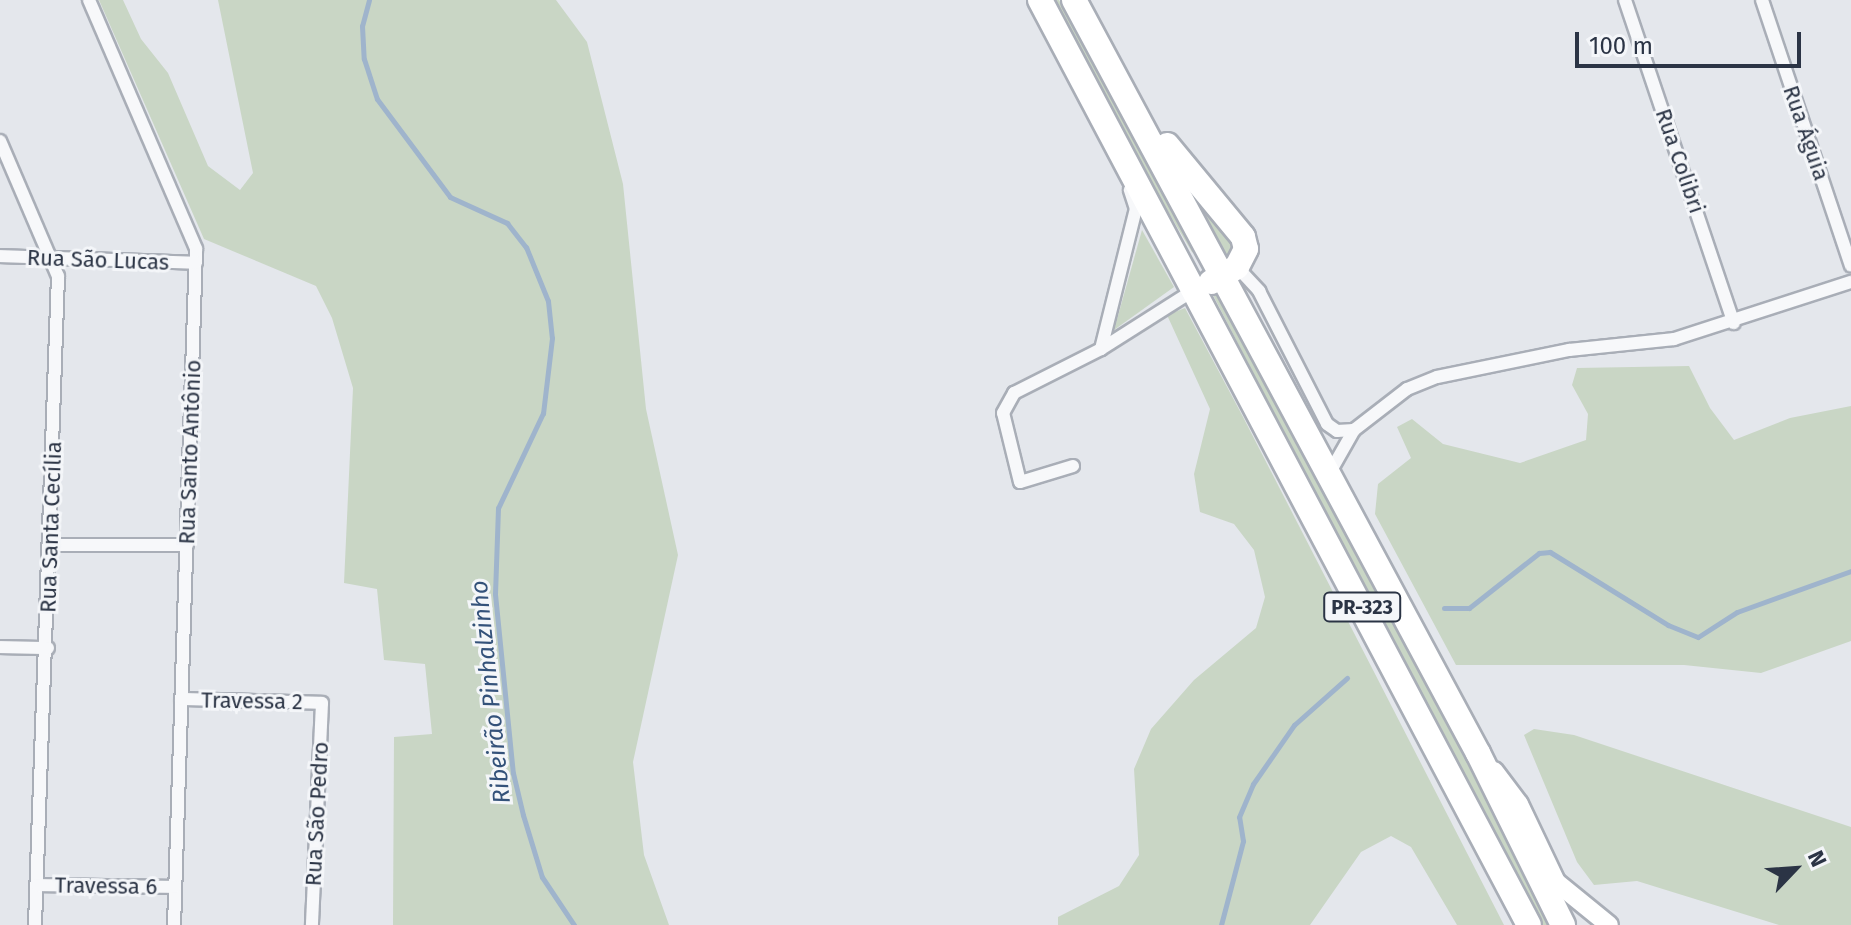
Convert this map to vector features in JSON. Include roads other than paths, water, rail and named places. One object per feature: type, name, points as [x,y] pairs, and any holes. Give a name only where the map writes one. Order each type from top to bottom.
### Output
[{"type":"highway","points":[[1040,0],[1115,140],[1203,277],[1217,279],[1246,249],[1243,237],[1181,167],[1076,0]]},
{"type":"highway","name":"PR-323","points":[[1076,0],[1217,279],[1529,925]]},
{"type":"highway","name":"PR-323","points":[[1217,279],[1329,474],[1478,753],[1563,925]]},
{"type":"street","name":"Rua Santo Antônio","points":[[89,0],[196,249],[174,925]]},
{"type":"street","name":"Rua Colibri","points":[[1625,0],[1734,323]]},
{"type":"street","name":"Rua Águia","points":[[1762,0],[1851,266]]},
{"type":"street","points":[[1101,349],[1136,209],[1115,140]]},
{"type":"street","name":"Rua Santa Cecília","points":[[0,141],[58,276],[48,648],[35,925]]},
{"type":"street","name":"Rua São Lucas","points":[[0,256],[196,263]]},
{"type":"street","points":[[1073,466],[1020,482],[1003,413],[1014,393],[1026,384],[1101,349],[1217,279],[1259,291],[1327,424],[1337,431],[1354,430]]},
{"type":"street","points":[[1329,474],[1354,430],[1407,389],[1437,377],[1569,350],[1674,339],[1734,323],[1851,282]]},
{"type":"street","points":[[51,545],[187,545]]},
{"type":"street","points":[[0,647],[48,648]]},
{"type":"street","name":"Travessa 2","points":[[181,699],[322,703]]},
{"type":"street","name":"Rua São Pedro","points":[[312,925],[322,703]]},
{"type":"street","points":[[1478,753],[1510,789],[1556,882],[1604,918]]},
{"type":"street","name":"Travessa 6","points":[[38,885],[175,887]]},
{"type":"waterway","name":"Ribeirão Pinhalzinho","points":[[369,0],[362,26],[364,59],[377,99],[450,197],[507,223],[526,247],[548,301],[552,338],[543,413],[498,508],[495,594],[513,773],[523,815],[542,877],[574,925]]},
{"type":"waterway","points":[[1444,608],[1469,608],[1539,553],[1550,552],[1668,625],[1698,637],[1737,612],[1851,571]]},
{"type":"waterway","points":[[1221,925],[1243,841],[1239,817],[1253,784],[1294,725],[1347,678]]}]
